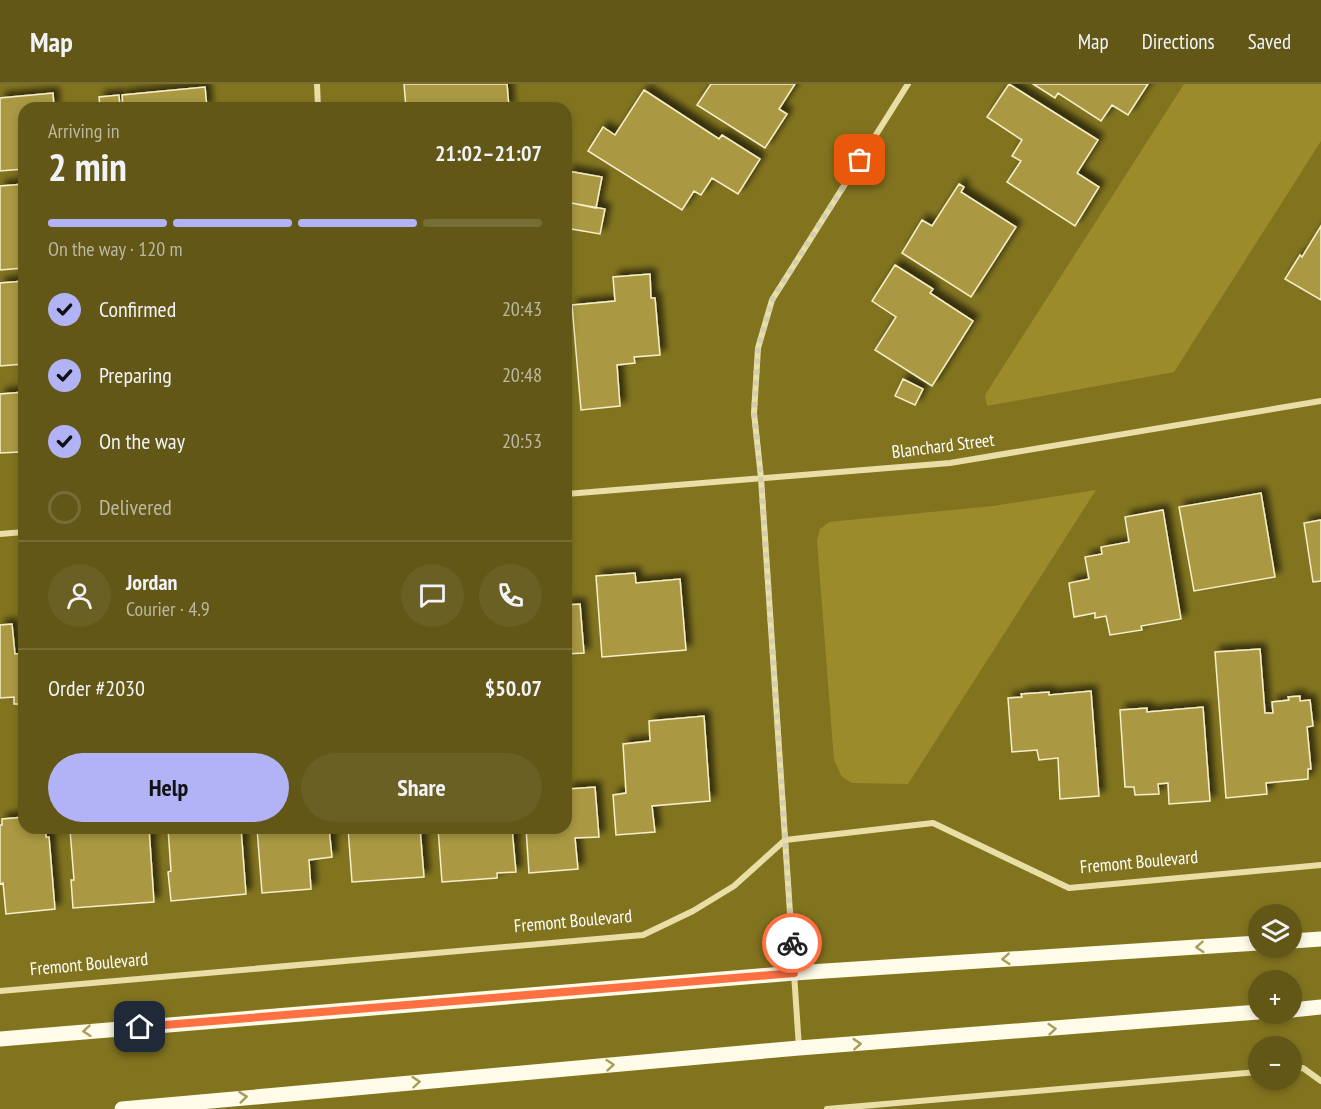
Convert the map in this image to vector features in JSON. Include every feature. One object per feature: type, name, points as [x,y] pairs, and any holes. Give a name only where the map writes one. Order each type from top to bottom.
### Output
[{"type":"main road","points":[[1302,940],[1321,939]]},
{"type":"main road","points":[[0,1039],[794,973],[1248,944]]},
{"type":"main road","points":[[1302,1009],[1321,1007]]},
{"type":"main road","points":[[122,1109],[799,1048],[1248,1013]]},
{"type":"street","points":[[316,84],[318,102]]},
{"type":"street","points":[[799,1048],[761,478],[754,413],[758,348],[772,300],[908,84]]},
{"type":"street","name":"Blanchard Street","points":[[572,494],[950,463],[1321,401]]},
{"type":"street","points":[[0,534],[18,532]]},
{"type":"street","name":"Fremont Boulevard","points":[[0,991],[643,935],[693,911],[734,886],[785,840],[933,822],[1070,888],[1321,865]]},
{"type":"street","points":[[1302,1068],[1321,1081]]},
{"type":"street","points":[[827,1109],[1248,1073]]},
{"type":"shaded area","points":[[1184,84],[1321,84],[1321,141],[1174,372],[987,406],[985,395]]},
{"type":"shaded area","points":[[1096,490],[908,784],[852,783],[842,777],[834,760],[817,541],[820,529],[829,522],[993,506]]},
{"type":"building","points":[[404,84],[507,84],[508,102],[406,102]]},
{"type":"building","points":[[711,84],[795,84],[779,109],[787,114],[765,148],[697,105]]},
{"type":"building","points":[[1009,84],[1098,140],[1077,173],[1099,187],[1075,226],[1007,182],[1021,161],[1012,156],[1022,140],[987,117]]},
{"type":"building","points":[[1033,84],[1148,84],[1128,115],[1112,105],[1101,121],[1058,93],[1055,98]]},
{"type":"building","points":[[205,87],[206,102],[123,102],[122,95]]},
{"type":"building","points":[[644,90],[719,139],[722,135],[760,159],[738,194],[712,178],[701,195],[694,191],[682,210],[588,151],[603,127],[615,135]]},
{"type":"building","points":[[53,93],[54,102],[18,102],[18,170],[0,171],[0,98]]},
{"type":"building","points":[[119,95],[120,102],[99,102],[99,97]]},
{"type":"building","points":[[572,172],[602,177],[596,208],[572,203]]},
{"type":"building","points":[[18,184],[18,268],[0,270],[0,186]]},
{"type":"building","points":[[959,184],[964,187],[961,192],[1016,227],[971,297],[902,253],[922,220],[932,226]]},
{"type":"building","points":[[572,203],[605,209],[600,234],[572,229]]},
{"type":"building","points":[[1321,226],[1321,300],[1285,279]]},
{"type":"building","points":[[895,265],[933,289],[930,293],[973,321],[932,386],[875,350],[896,317],[872,301]]},
{"type":"building","points":[[650,274],[651,298],[655,298],[660,355],[634,357],[635,363],[617,365],[620,406],[581,410],[572,305],[615,301],[613,277]]},
{"type":"building","points":[[18,282],[18,364],[0,366],[0,283]]},
{"type":"building","points":[[903,379],[923,389],[915,405],[895,396]]},
{"type":"building","points":[[18,392],[18,452],[0,453],[0,394]]},
{"type":"building","points":[[1261,493],[1275,577],[1194,591],[1179,507]]},
{"type":"building","points":[[1163,510],[1181,619],[1141,626],[1142,630],[1110,635],[1106,616],[1095,618],[1095,613],[1074,617],[1069,583],[1089,579],[1085,557],[1102,554],[1101,547],[1129,542],[1125,517]]},
{"type":"building","points":[[1321,520],[1321,581],[1313,582],[1304,523]]},
{"type":"building","points":[[635,573],[636,583],[680,579],[686,650],[602,657],[596,576]]},
{"type":"building","points":[[580,604],[584,653],[572,654],[572,605]]},
{"type":"building","points":[[12,624],[15,654],[18,654],[18,704],[14,704],[14,697],[0,698],[0,625]]},
{"type":"building","points":[[1260,649],[1265,713],[1273,713],[1272,702],[1289,700],[1288,697],[1300,696],[1300,701],[1310,700],[1313,726],[1307,727],[1311,769],[1308,769],[1308,779],[1266,783],[1267,794],[1226,798],[1215,652]]},
{"type":"building","points":[[1091,691],[1099,796],[1060,799],[1058,758],[1039,760],[1037,750],[1012,752],[1008,698],[1022,697],[1021,694],[1049,692],[1049,695]]},
{"type":"building","points":[[1203,707],[1210,801],[1169,804],[1168,783],[1158,784],[1159,794],[1135,795],[1134,787],[1125,787],[1120,710],[1147,708],[1147,712]]},
{"type":"building","points":[[704,716],[710,801],[652,806],[655,832],[616,835],[613,795],[626,793],[623,744],[650,741],[649,721]]},
{"type":"building","points":[[595,787],[599,837],[575,838],[578,869],[529,873],[526,834],[572,834],[572,789]]},
{"type":"building","points":[[18,818],[18,834],[46,834],[46,837],[49,837],[55,909],[6,914],[3,883],[0,884],[0,825],[2,825],[2,819]]},
{"type":"building","points":[[70,834],[149,834],[154,902],[73,908],[71,880],[74,880]]},
{"type":"building","points":[[168,834],[241,834],[246,894],[171,901],[168,872],[171,871]]},
{"type":"building","points":[[257,834],[330,834],[332,857],[309,860],[311,889],[262,893]]},
{"type":"building","points":[[348,834],[420,834],[424,877],[352,882]]},
{"type":"building","points":[[438,834],[513,834],[516,872],[497,873],[497,878],[442,882]]},
{"type":"way so far","points":[[792,943],[761,478],[754,413],[758,348],[772,300],[860,160]]},
{"type":"route","points":[[140,1027],[794,973],[792,943]]}]
